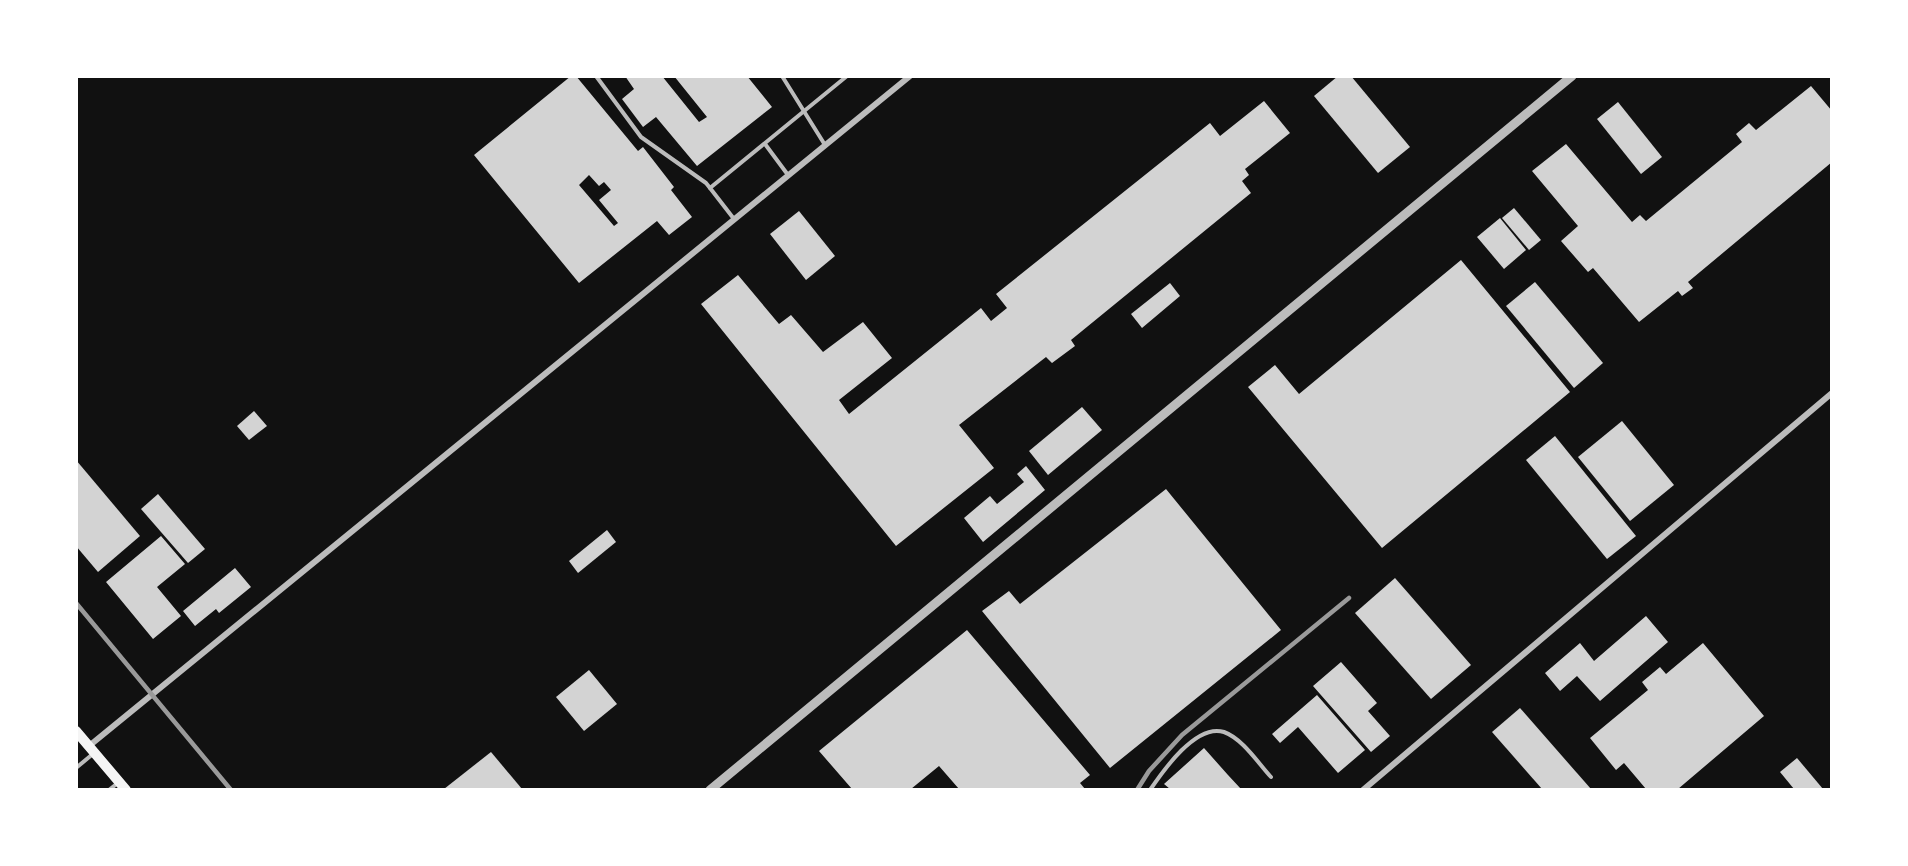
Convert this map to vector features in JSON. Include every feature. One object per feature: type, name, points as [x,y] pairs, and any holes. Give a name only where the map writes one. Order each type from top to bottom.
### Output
[{"type":"main road","points":[[76,731],[123,785]]},
{"type":"street","points":[[92,749],[910,76]]},
{"type":"street","points":[[710,789],[1572,76]]},
{"type":"street","points":[[1363,789],[1832,393]]},
{"type":"lane","points":[[596,76],[641,137],[706,183],[734,220]]},
{"type":"lane","points":[[782,76],[826,145]]},
{"type":"lane","points":[[710,188],[847,76]]},
{"type":"lane","points":[[765,144],[788,176]]},
{"type":"lane","points":[[1150,789],[1166,767],[1188,744],[1205,732],[1223,731],[1240,743],[1271,777]]},
{"type":"lane","points":[[76,768],[92,749]]},
{"type":"lane","points":[[109,789],[123,785]]},
{"type":"building","points":[[571,76],[576,76],[638,151],[643,147],[674,187],[671,190],[692,217],[669,235],[657,221],[579,283],[474,155]],"holes":[[[589,175],[599,186],[604,182],[611,190],[599,200],[618,223],[614,226],[579,185]]]},
{"type":"building","points":[[625,76],[662,76],[699,122],[707,117],[674,76],[747,76],[772,107],[697,166],[656,117],[643,127],[622,99],[634,89]]},
{"type":"building","points":[[1338,76],[1351,76],[1410,147],[1378,173],[1314,96]]},
{"type":"building","points":[[1811,86],[1832,111],[1832,162],[1688,282],[1693,288],[1682,296],[1678,291],[1639,322],[1593,268],[1588,272],[1561,241],[1578,226],[1532,171],[1566,144],[1632,222],[1640,215],[1646,221],[1742,142],[1736,134],[1749,123],[1756,130]]},
{"type":"building","points":[[1264,101],[1290,133],[1245,169],[1249,175],[1242,181],[1251,193],[1071,340],[1075,346],[1052,363],[1046,357],[959,425],[994,468],[896,546],[701,304],[738,275],[779,324],[791,315],[823,352],[863,322],[892,358],[839,400],[849,414],[981,308],[991,321],[1007,308],[996,294],[1210,123],[1220,136]]},
{"type":"building","points":[[1618,102],[1662,157],[1641,174],[1597,119]]},
{"type":"building","points":[[1514,208],[1541,240],[1529,250],[1502,218]]},
{"type":"building","points":[[799,211],[835,256],[806,280],[770,234]]},
{"type":"building","points":[[1500,218],[1526,250],[1504,269],[1477,237]]},
{"type":"building","points":[[1461,260],[1570,392],[1382,548],[1248,387],[1275,365],[1299,394]]},
{"type":"building","points":[[1535,282],[1603,363],[1574,388],[1506,306]]},
{"type":"building","points":[[1170,283],[1180,296],[1142,328],[1131,314]]},
{"type":"building","points":[[1082,407],[1102,430],[1048,475],[1029,451]]},
{"type":"building","points":[[254,411],[267,426],[249,440],[237,426]]},
{"type":"building","points":[[1622,421],[1674,485],[1630,521],[1578,457]]},
{"type":"building","points":[[1555,436],[1636,536],[1607,559],[1526,460]]},
{"type":"building","points":[[76,460],[140,536],[98,572],[76,546]]},
{"type":"building","points":[[1026,466],[1045,490],[983,542],[964,518],[990,496],[997,504],[1024,482],[1017,474]]},
{"type":"building","points":[[1166,489],[1281,630],[1110,768],[982,611],[1009,591],[1020,604]]},
{"type":"building","points":[[158,494],[205,549],[188,563],[141,509]]},
{"type":"building","points":[[607,530],[616,542],[578,573],[569,561]]},
{"type":"building","points":[[161,536],[185,564],[157,587],[181,616],[153,639],[106,582]]},
{"type":"building","points":[[235,568],[251,587],[219,613],[216,609],[195,626],[183,611]]},
{"type":"building","points":[[1395,578],[1471,665],[1431,699],[1355,613]]},
{"type":"building","points":[[1646,616],[1668,642],[1600,701],[1577,676],[1560,691],[1545,673],[1580,643],[1594,661]]},
{"type":"building","points":[[967,630],[1090,775],[1080,783],[1085,789],[959,789],[939,766],[911,789],[852,789],[819,751]]},
{"type":"building","points":[[1703,643],[1764,716],[1678,789],[1646,789],[1624,763],[1616,770],[1590,738],[1648,690],[1642,682],[1660,667],[1666,674]]},
{"type":"building","points":[[1341,662],[1377,703],[1368,711],[1390,736],[1371,752],[1313,686]]},
{"type":"building","points":[[589,670],[617,704],[584,731],[556,697]]},
{"type":"building","points":[[1317,695],[1365,750],[1338,773],[1298,727],[1280,743],[1272,734]]},
{"type":"building","points":[[1520,708],[1591,789],[1542,789],[1492,732]]},
{"type":"building","points":[[1204,748],[1241,789],[1170,789],[1164,784]]},
{"type":"building","points":[[491,752],[522,789],[444,789]]},
{"type":"building","points":[[1797,758],[1823,789],[1794,789],[1780,772]]},
{"type":"railway","points":[[1137,790],[1149,771],[1182,735],[1349,598]]},
{"type":"railway","points":[[76,603],[231,790]]}]
